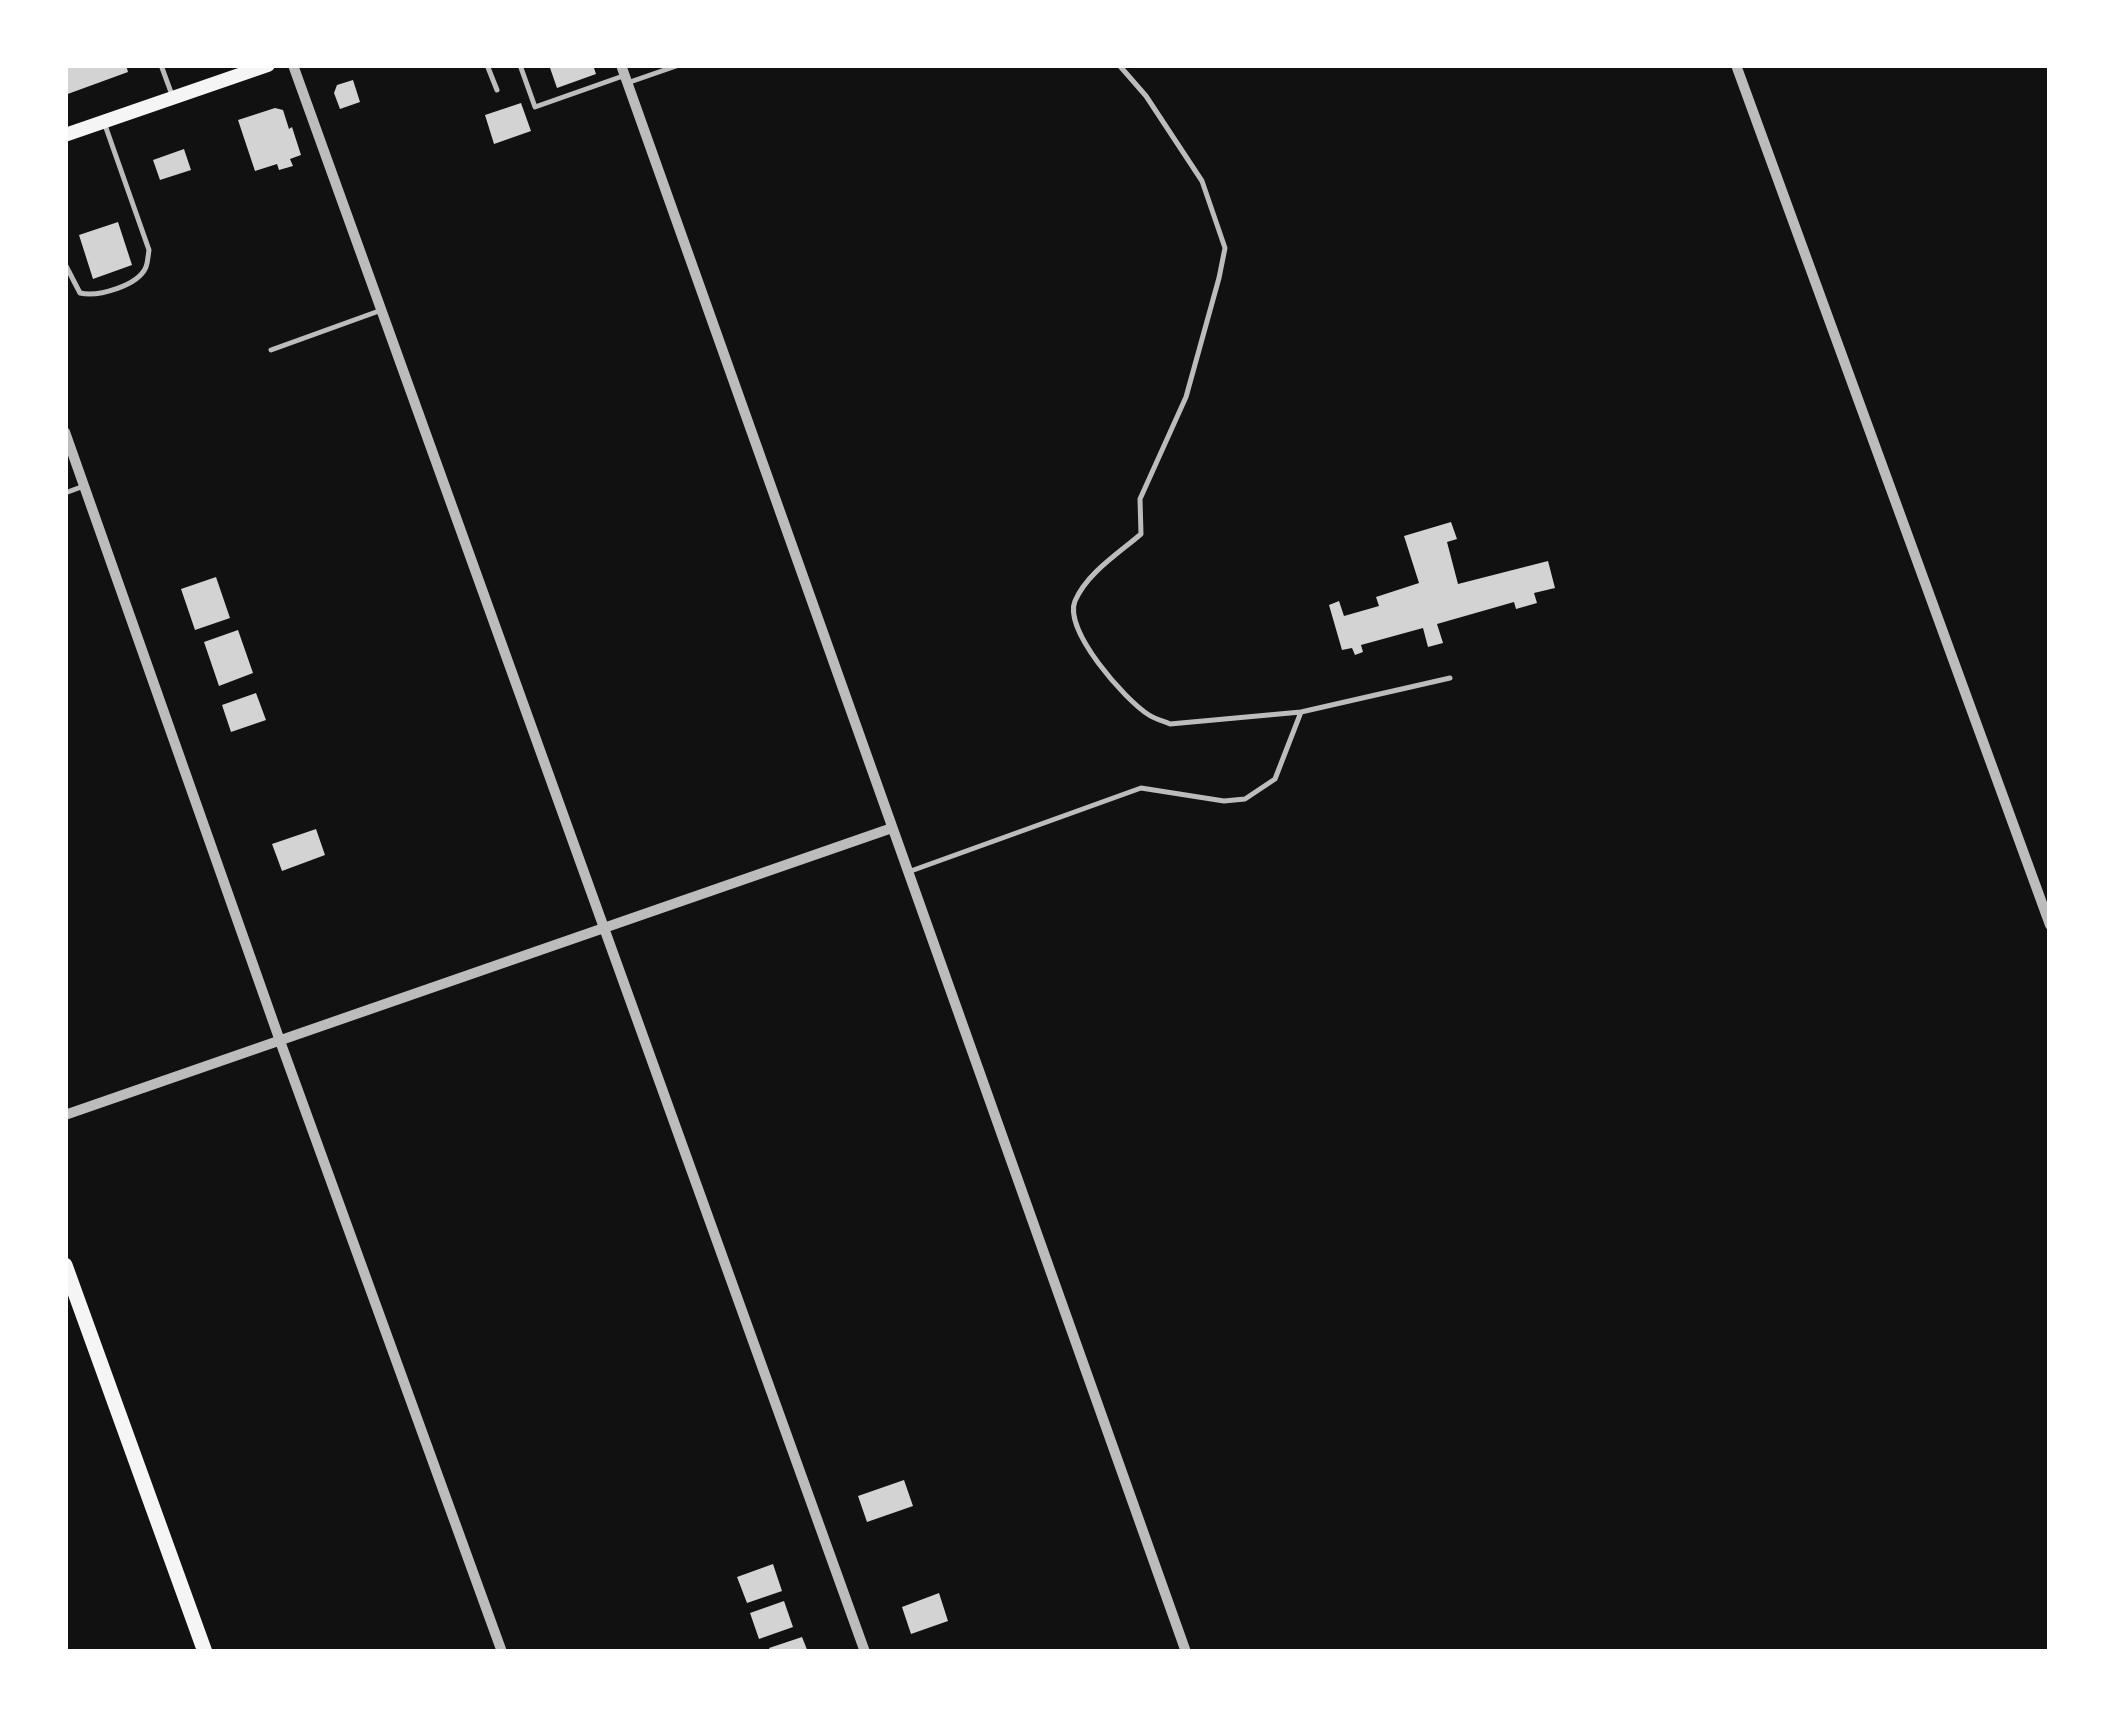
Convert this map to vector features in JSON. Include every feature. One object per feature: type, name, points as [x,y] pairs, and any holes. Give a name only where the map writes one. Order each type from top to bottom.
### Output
[{"type":"main road","points":[[65,135],[268,65]]},
{"type":"main road","points":[[65,1265],[205,1652]]},
{"type":"street","points":[[293,65],[865,1652]]},
{"type":"street","points":[[1736,65],[2050,924]]},
{"type":"street","points":[[624,74],[1186,1652]]},
{"type":"street","points":[[65,432],[502,1652]]},
{"type":"street","points":[[65,1116],[892,828]]},
{"type":"lane","points":[[162,65],[173,98]]},
{"type":"lane","points":[[487,65],[497,90]]},
{"type":"lane","points":[[520,65],[535,107],[624,74],[679,65]]},
{"type":"lane","points":[[1119,65],[1146,96],[1202,180],[1224,248],[1220,278],[1186,397],[1140,498],[1141,534],[1088,581],[1076,600],[1074,618],[1093,655],[1118,688],[1150,717],[1170,724],[1301,712],[1450,678]]},
{"type":"lane","points":[[65,264],[80,293],[94,296],[133,280],[145,270],[149,250],[104,122]]},
{"type":"lane","points":[[271,350],[382,310]]},
{"type":"lane","points":[[65,493],[84,486]]},
{"type":"lane","points":[[908,872],[1140,788],[1224,801],[1245,798],[1275,780],[1301,712]]},
{"type":"building","points":[[65,65],[126,65],[128,72],[65,95]]},
{"type":"building","points":[[549,65],[593,65],[596,74],[557,88]]},
{"type":"building","points":[[353,80],[360,102],[340,109],[334,93],[337,85]]},
{"type":"building","points":[[521,103],[531,131],[494,144],[485,115]]},
{"type":"building","points":[[275,108],[283,110],[301,155],[290,159],[293,166],[279,170],[277,164],[255,171],[238,120]]},
{"type":"building","points":[[184,149],[191,170],[160,180],[153,160]]},
{"type":"building","points":[[118,222],[132,265],[93,279],[79,235]]},
{"type":"building","points":[[1451,522],[1457,539],[1447,542],[1458,584],[1548,561],[1555,588],[1534,593],[1537,603],[1516,609],[1514,602],[1437,624],[1443,643],[1428,647],[1423,628],[1361,645],[1363,652],[1355,655],[1352,648],[1342,650],[1329,605],[1339,601],[1344,616],[1379,606],[1376,597],[1419,583],[1404,536]]},
{"type":"building","points":[[216,577],[230,618],[195,630],[181,589]]},
{"type":"building","points":[[238,630],[253,673],[219,686],[204,642]]},
{"type":"building","points":[[256,693],[266,720],[231,732],[222,705]]},
{"type":"building","points":[[316,829],[325,855],[282,871],[272,844]]},
{"type":"building","points":[[904,1480],[913,1506],[867,1522],[858,1496]]},
{"type":"building","points":[[773,1564],[782,1591],[747,1603],[737,1577]]},
{"type":"building","points":[[939,1593],[948,1621],[911,1634],[902,1607]]},
{"type":"building","points":[[784,1601],[793,1627],[759,1639],[750,1613]]},
{"type":"building","points":[[802,1637],[808,1652],[771,1652],[769,1648]]}]
